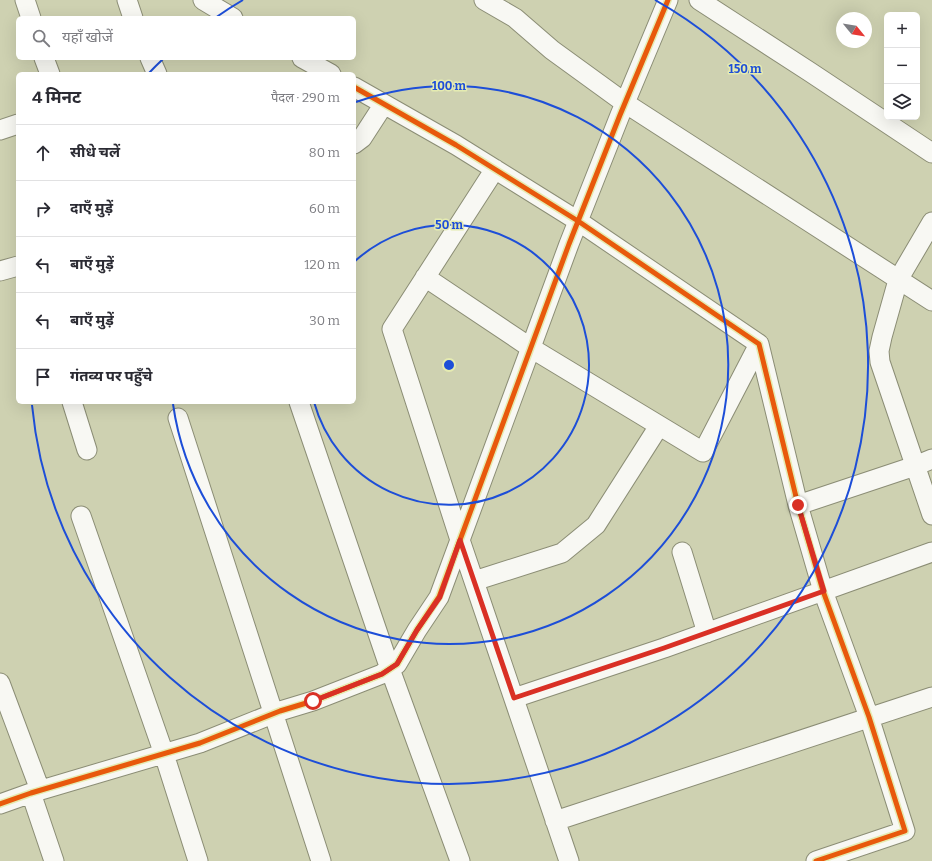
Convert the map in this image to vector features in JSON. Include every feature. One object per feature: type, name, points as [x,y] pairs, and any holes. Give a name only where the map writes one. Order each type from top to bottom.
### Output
[{"type":"street","points":[[25,0],[30,16]]},
{"type":"street","points":[[127,0],[132,16]]},
{"type":"street","points":[[203,0],[230,16]]},
{"type":"street","points":[[484,0],[515,18],[552,50],[625,103],[932,301]]},
{"type":"street","points":[[0,804],[35,792],[200,743],[273,714],[313,701],[382,674],[397,664],[417,630],[440,597],[578,220],[668,0]]},
{"type":"street","points":[[699,0],[932,154]]},
{"type":"street","points":[[45,60],[49,72]]},
{"type":"street","points":[[151,60],[156,72]]},
{"type":"street","points":[[306,60],[327,72]]},
{"type":"street","points":[[356,88],[456,145],[578,220],[759,344],[798,505],[824,591],[870,717],[905,831],[836,858],[816,861]]},
{"type":"street","points":[[356,142],[362,138],[384,104]]},
{"type":"street","points":[[0,130],[16,125]]},
{"type":"street","points":[[495,169],[392,329],[460,540],[569,861]]},
{"type":"street","points":[[932,222],[898,280],[879,351],[880,362],[932,515]]},
{"type":"street","points":[[0,272],[16,267]]},
{"type":"street","points":[[425,277],[531,348],[703,452],[759,344]]},
{"type":"street","points":[[73,404],[87,450]]},
{"type":"street","points":[[300,404],[390,669],[460,861]]},
{"type":"street","points":[[178,418],[321,861]]},
{"type":"street","points":[[474,581],[562,553],[596,525],[659,426]]},
{"type":"street","points":[[798,505],[932,459]]},
{"type":"street","points":[[82,516],[164,754],[198,861]]},
{"type":"street","points":[[682,552],[707,633]]},
{"type":"street","points":[[514,698],[707,633],[932,552]]},
{"type":"street","points":[[0,683],[35,792],[54,861]]},
{"type":"street","points":[[555,821],[932,697]]},
{"type":"cycle path","points":[[0,804],[31,793],[200,743],[280,711],[313,701],[382,674],[397,664],[439,597],[569,244],[620,115],[668,0]]},
{"type":"cycle path","points":[[356,88],[456,145],[578,221],[759,344],[798,505],[823,591],[869,717],[905,831],[816,861]]},
{"type":"route","points":[[313,701],[382,674],[397,664],[417,630],[440,597],[460,540],[514,698],[664,648],[824,591],[798,505]]}]
